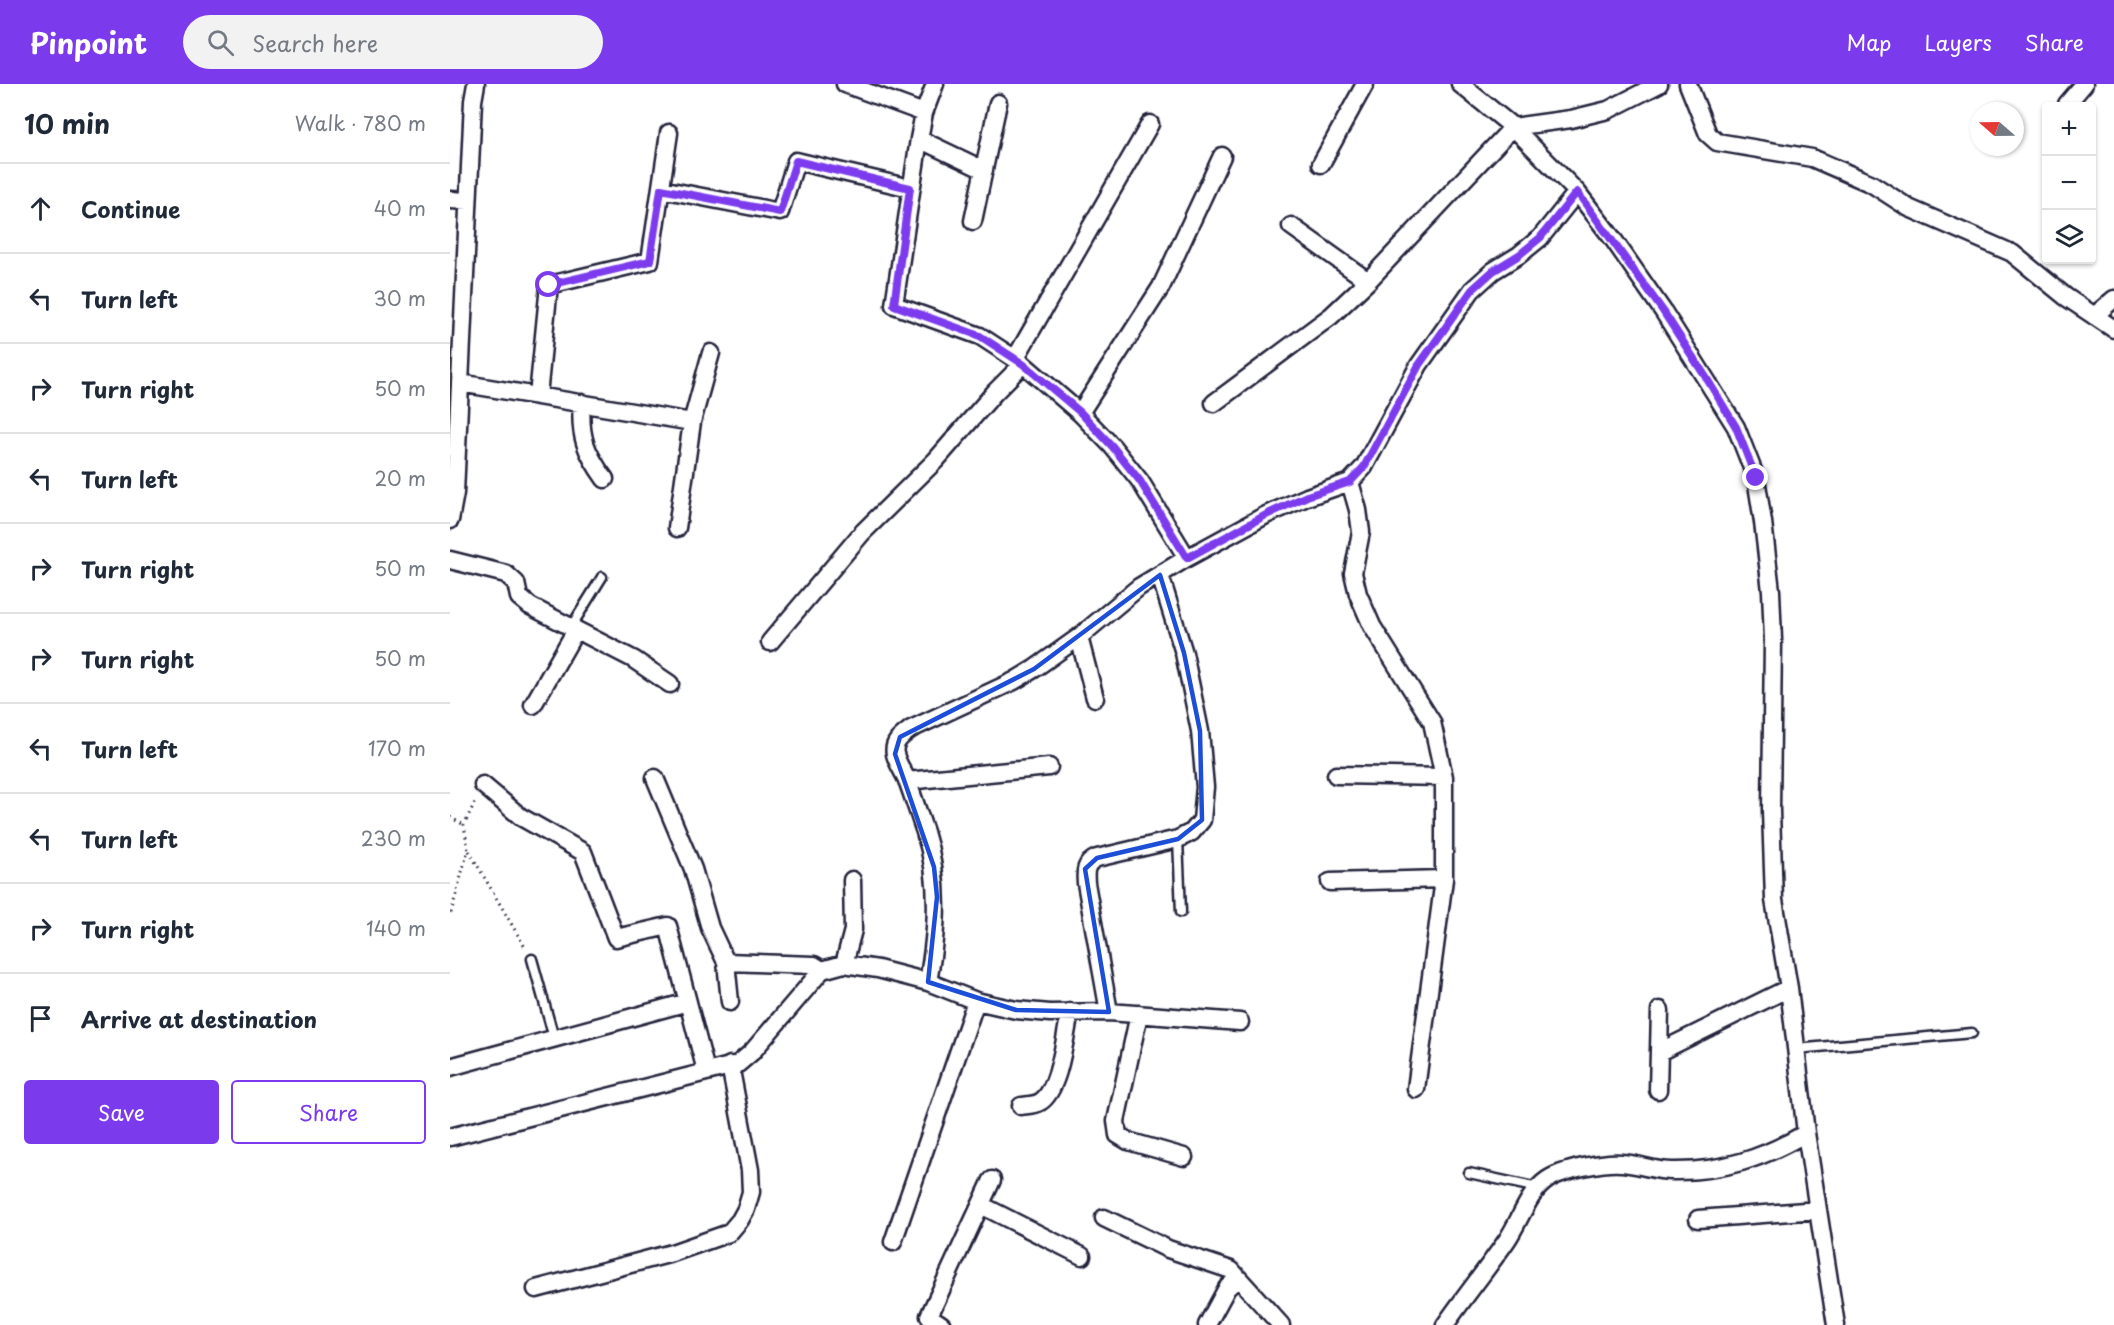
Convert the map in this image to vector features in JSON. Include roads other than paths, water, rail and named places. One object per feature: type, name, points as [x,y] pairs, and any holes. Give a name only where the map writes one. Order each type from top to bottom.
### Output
[{"type":"street","points":[[450,520],[455,493],[473,101],[476,84]]},
{"type":"street","points":[[845,84],[924,113]]},
{"type":"street","points":[[935,84],[924,113],[919,139],[894,305],[980,336],[1019,361],[1080,412],[1112,446],[1140,481],[1187,558]]},
{"type":"street","points":[[1320,164],[1365,84]]},
{"type":"street","points":[[1460,84],[1513,127],[1577,192],[1663,311],[1707,379],[1736,427],[1756,478],[1763,522],[1773,640],[1771,811],[1774,900],[1789,988],[1806,1133],[1836,1325]]},
{"type":"street","points":[[1214,403],[1331,316],[1368,281],[1513,127],[1571,119],[1608,110],[1659,84]]},
{"type":"street","points":[[1688,84],[1708,134],[1717,142],[1812,158],[1872,184],[1909,207],[2012,253],[2066,297],[2114,329]]},
{"type":"street","points":[[2069,102],[2084,84]]},
{"type":"street","points":[[973,221],[998,103]]},
{"type":"street","points":[[770,642],[862,533],[936,460],[1019,361],[1150,124]]},
{"type":"street","points":[[538,396],[549,285],[650,261],[669,132]]},
{"type":"street","points":[[919,139],[984,170]]},
{"type":"street","points":[[1080,412],[1161,287],[1222,156]]},
{"type":"street","points":[[661,189],[780,212],[796,161],[910,188]]},
{"type":"street","points":[[928,982],[937,925],[935,877],[925,833],[895,754],[895,746],[900,737],[911,729],[1014,681],[1079,637],[1139,587],[1187,558],[1266,515],[1307,496],[1350,482],[1364,467],[1419,365],[1472,290],[1493,271],[1519,255],[1540,238],[1577,192]]},
{"type":"street","points":[[450,200],[468,201]]},
{"type":"street","points":[[1291,226],[1368,281]]},
{"type":"street","points":[[2094,316],[2114,299]]},
{"type":"street","points":[[677,528],[692,422],[711,353]]},
{"type":"street","points":[[460,383],[692,422]]},
{"type":"street","points":[[582,404],[582,438],[590,459],[605,479]]},
{"type":"street","points":[[1350,482],[1361,532],[1353,573],[1358,594],[1372,626],[1432,722],[1444,777],[1444,879],[1416,1089]]},
{"type":"street","points":[[450,560],[506,574],[516,582],[519,597],[530,606],[633,659],[670,684]]},
{"type":"street","points":[[1109,1012],[1085,869],[1089,861],[1097,858],[1178,839],[1192,832],[1202,820],[1205,787],[1200,731],[1184,653],[1160,575]]},
{"type":"street","points":[[533,705],[574,628]]},
{"type":"street","points":[[1079,637],[1095,698]]},
{"type":"street","points":[[907,781],[1049,767]]},
{"type":"street","points":[[1336,775],[1444,777]]},
{"type":"street","points":[[655,778],[693,869],[710,928],[726,962],[730,1002]]},
{"type":"street","points":[[483,785],[521,817],[583,852],[616,938],[668,926],[706,1071]]},
{"type":"street","points":[[1330,882],[1444,879]]},
{"type":"street","points":[[844,964],[853,930],[852,880]]},
{"type":"street","points":[[726,962],[814,964],[822,970]]},
{"type":"street","points":[[450,1137],[738,1064],[752,1052],[822,970],[844,964],[878,969],[928,982],[976,1001],[1016,1010],[1109,1012],[1240,1022]]},
{"type":"street","points":[[1659,1052],[1789,988]]},
{"type":"street","points":[[893,1242],[976,1001]]},
{"type":"street","points":[[450,1067],[688,1002]]},
{"type":"street","points":[[1658,1090],[1660,1010]]},
{"type":"street","points":[[1021,1106],[1039,1103],[1050,1093],[1070,1012]]},
{"type":"street","points":[[1139,1014],[1116,1121],[1118,1135],[1128,1141],[1184,1157]]},
{"type":"street","points":[[536,1289],[672,1253],[729,1233],[736,1227],[746,1209],[751,1192],[750,1170],[730,1065]]},
{"type":"street","points":[[1445,1325],[1472,1285],[1508,1239],[1538,1188],[1548,1179],[1562,1173],[1620,1162],[1671,1171],[1716,1168],[1777,1150],[1806,1133]]},
{"type":"street","points":[[942,1325],[929,1316],[992,1180]]},
{"type":"street","points":[[981,1205],[1082,1256]]},
{"type":"street","points":[[1698,1219],[1818,1210]]},
{"type":"street","points":[[1104,1218],[1168,1249],[1231,1270],[1281,1325]]},
{"type":"street","points":[[1207,1325],[1227,1288],[1238,1278]]},
{"type":"lane","points":[[574,628],[602,577]]},
{"type":"lane","points":[[1178,839],[1181,912]]},
{"type":"lane","points":[[532,959],[554,1038]]},
{"type":"lane","points":[[1796,1048],[1972,1033]]},
{"type":"lane","points":[[1469,1173],[1538,1188]]}]
